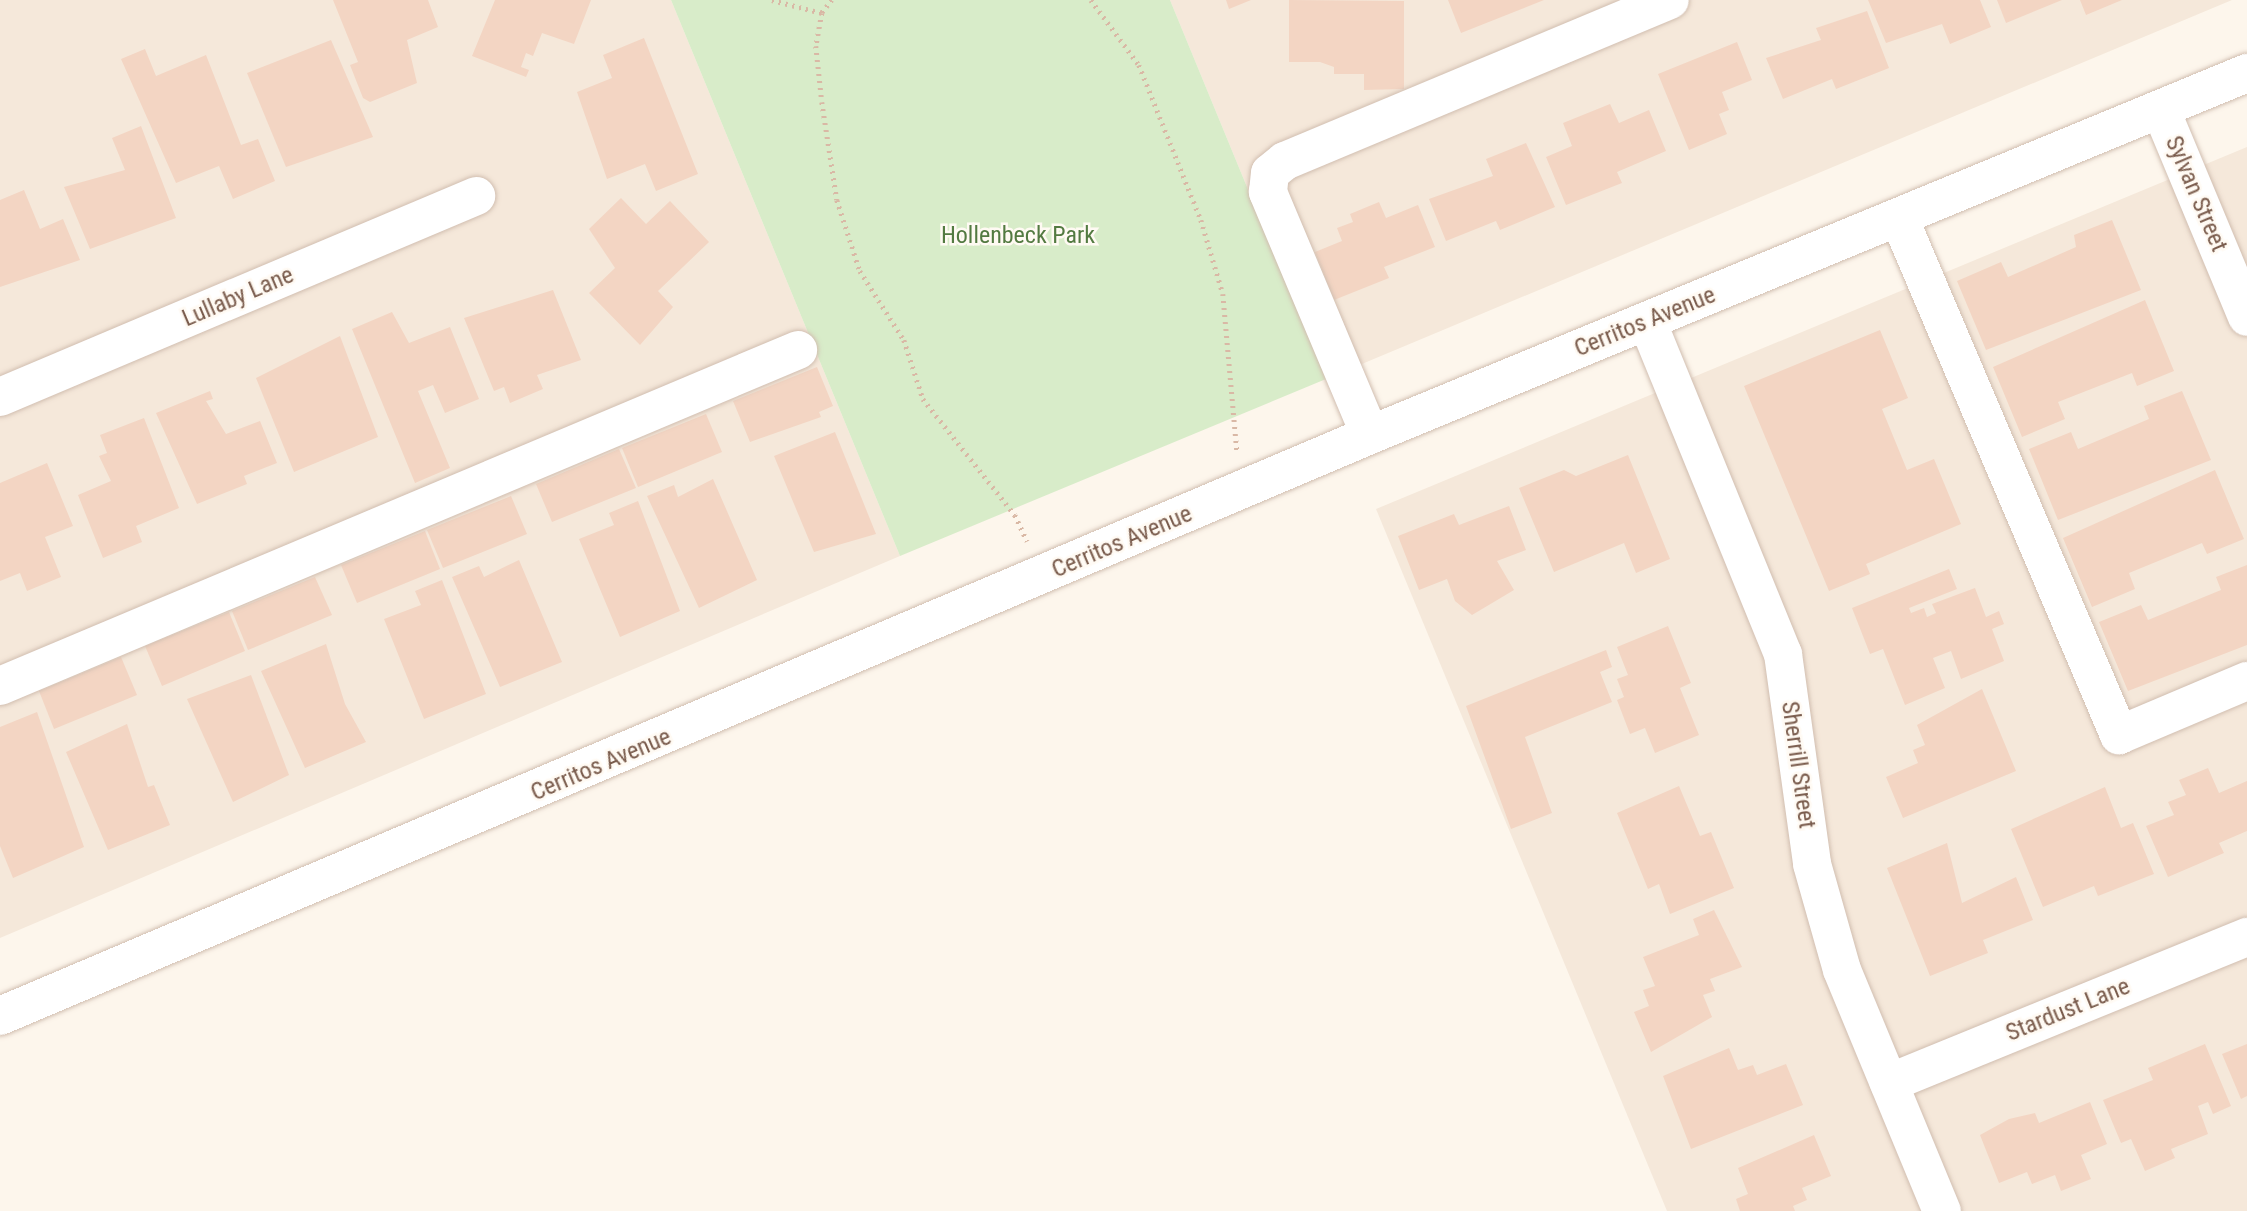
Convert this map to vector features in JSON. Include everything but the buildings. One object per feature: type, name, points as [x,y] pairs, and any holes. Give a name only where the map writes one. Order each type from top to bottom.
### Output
[{"type":"street","points":[[1370,435],[1268,192],[1270,173],[1285,161],[1670,0]]},
{"type":"street","name":"Cerritos Avenue","points":[[0,1016],[1044,576],[1370,435],[1900,219],[2247,73]]},
{"type":"street","name":"Sylvan Street","points":[[2161,110],[2247,317]]},
{"type":"street","name":"Lullaby Lane","points":[[0,397],[476,197]]},
{"type":"street","points":[[1900,219],[2119,735],[2247,681]]},
{"type":"street","name":"Sherrill Street","points":[[1647,321],[1783,654],[1812,864],[1842,971],[1942,1211]]},
{"type":"street","points":[[0,686],[798,350]]},
{"type":"street","name":"Stardust Lane","points":[[1889,1083],[2247,937]]},
{"type":"path","points":[[772,0],[822,13]]},
{"type":"path","points":[[832,0],[822,13],[816,46],[837,200],[860,271],[904,340],[923,399],[1015,515],[1044,576]]},
{"type":"path","points":[[1091,0],[1139,65],[1201,220],[1223,294],[1233,369],[1230,426],[1247,488]]},
{"type":"shaded area","points":[[0,0],[671,0],[900,556],[0,938]]},
{"type":"shaded area","points":[[1170,0],[2232,0],[1326,379]]},
{"type":"shaded area","points":[[2247,147],[2247,1211],[1667,1211],[1376,509]]},
{"type":"green space","name":"Hollenbeck Park","points":[[671,0],[1170,0],[1326,379],[900,556]]}]
